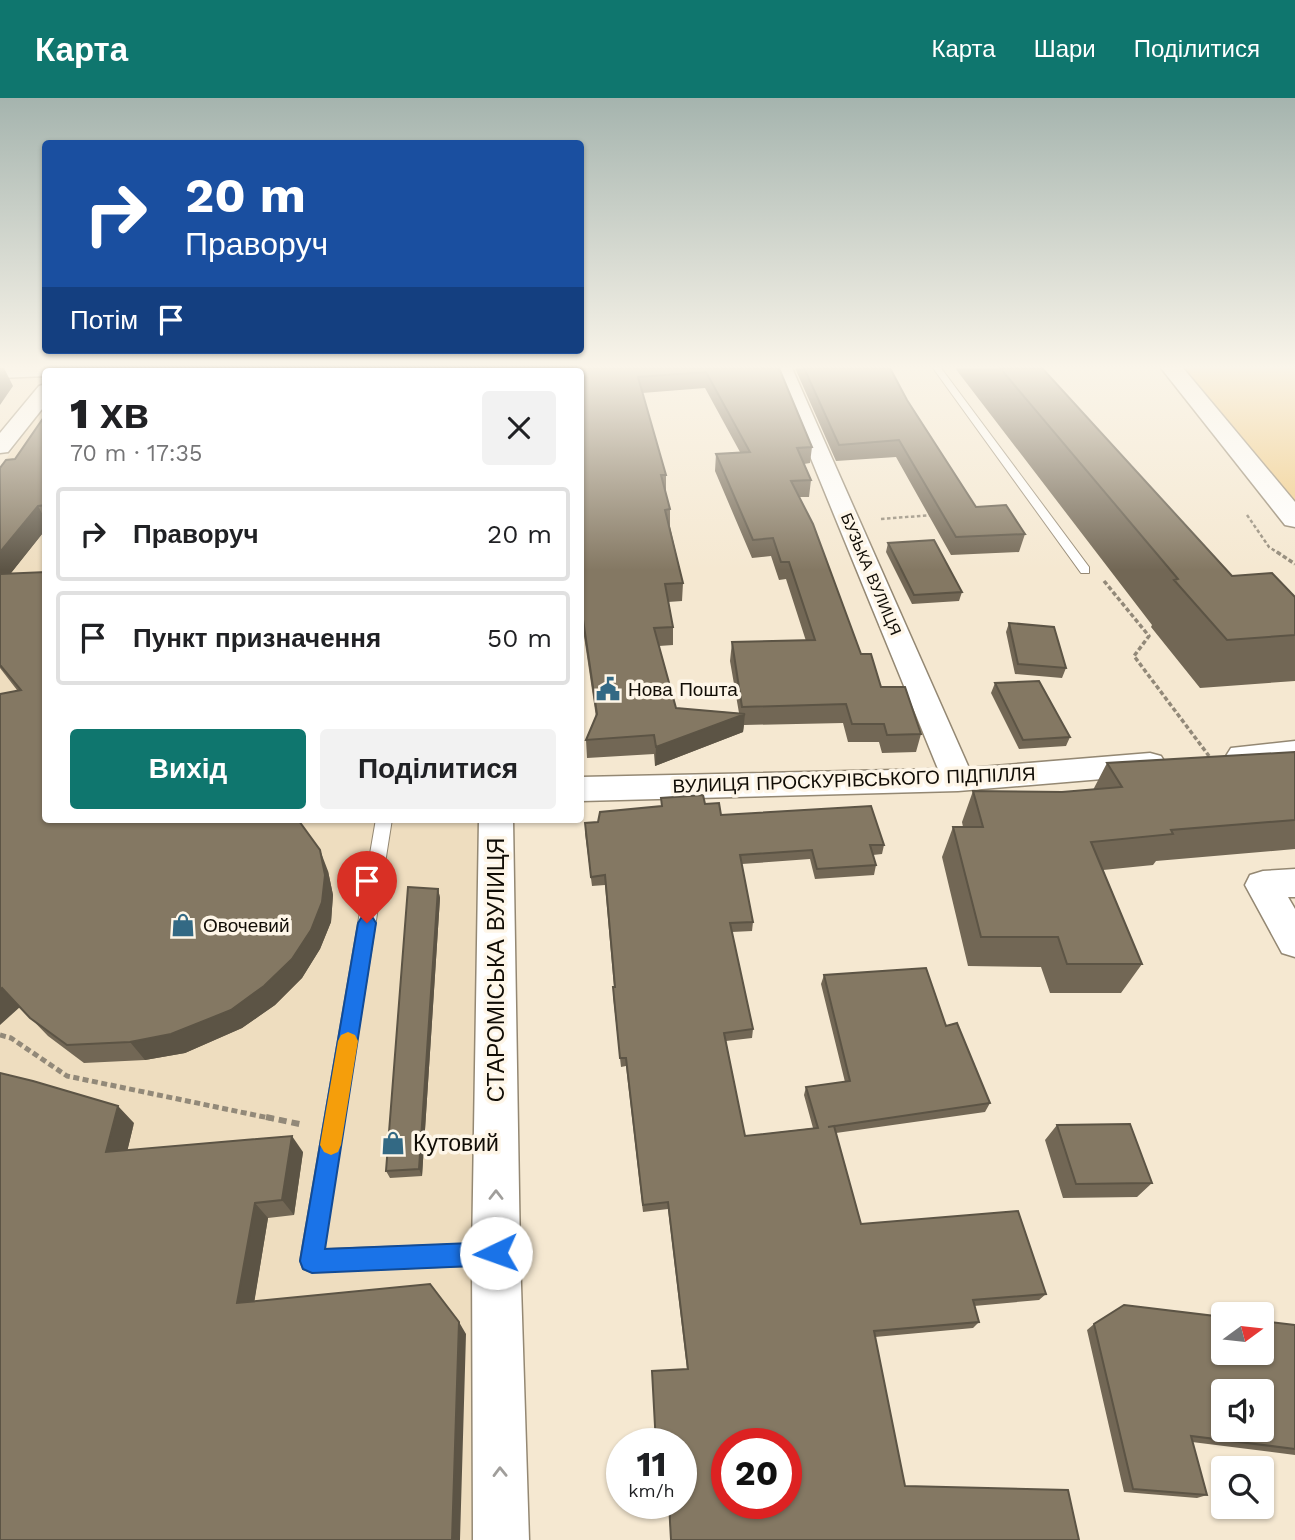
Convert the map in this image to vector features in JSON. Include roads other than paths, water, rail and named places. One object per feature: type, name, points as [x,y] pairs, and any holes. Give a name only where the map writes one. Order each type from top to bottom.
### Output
[{"type":"street","name":"БУЗЬКА ВУЛИЦЯ","points":[[812,435],[958,780]]},
{"type":"street","points":[[1227,435],[1295,519]]},
{"type":"street","points":[[1211,759],[1295,752]]},
{"type":"street","name":"ВУЛИЦЯ ПРОСКУРІВСЬКОГО ПІДПІЛЛЯ","points":[[584,789],[958,780],[1177,762]]},
{"type":"street","name":"СТАРОМІСЬКА ВУЛИЦЯ","points":[[496,823],[496,1253],[501,1540]]},
{"type":"street","points":[[1295,883],[1263,885],[1295,942]]},
{"type":"lane","points":[[986,435],[1085,570]]},
{"type":"lane","points":[[383,823],[312,1261],[496,1253]]},
{"type":"place","name":"Нова Пошта","points":[[608,689]]},
{"type":"place","name":"Овочевий","points":[[183,925]]},
{"type":"place","name":"Кутовий","points":[[393,1143]]}]
